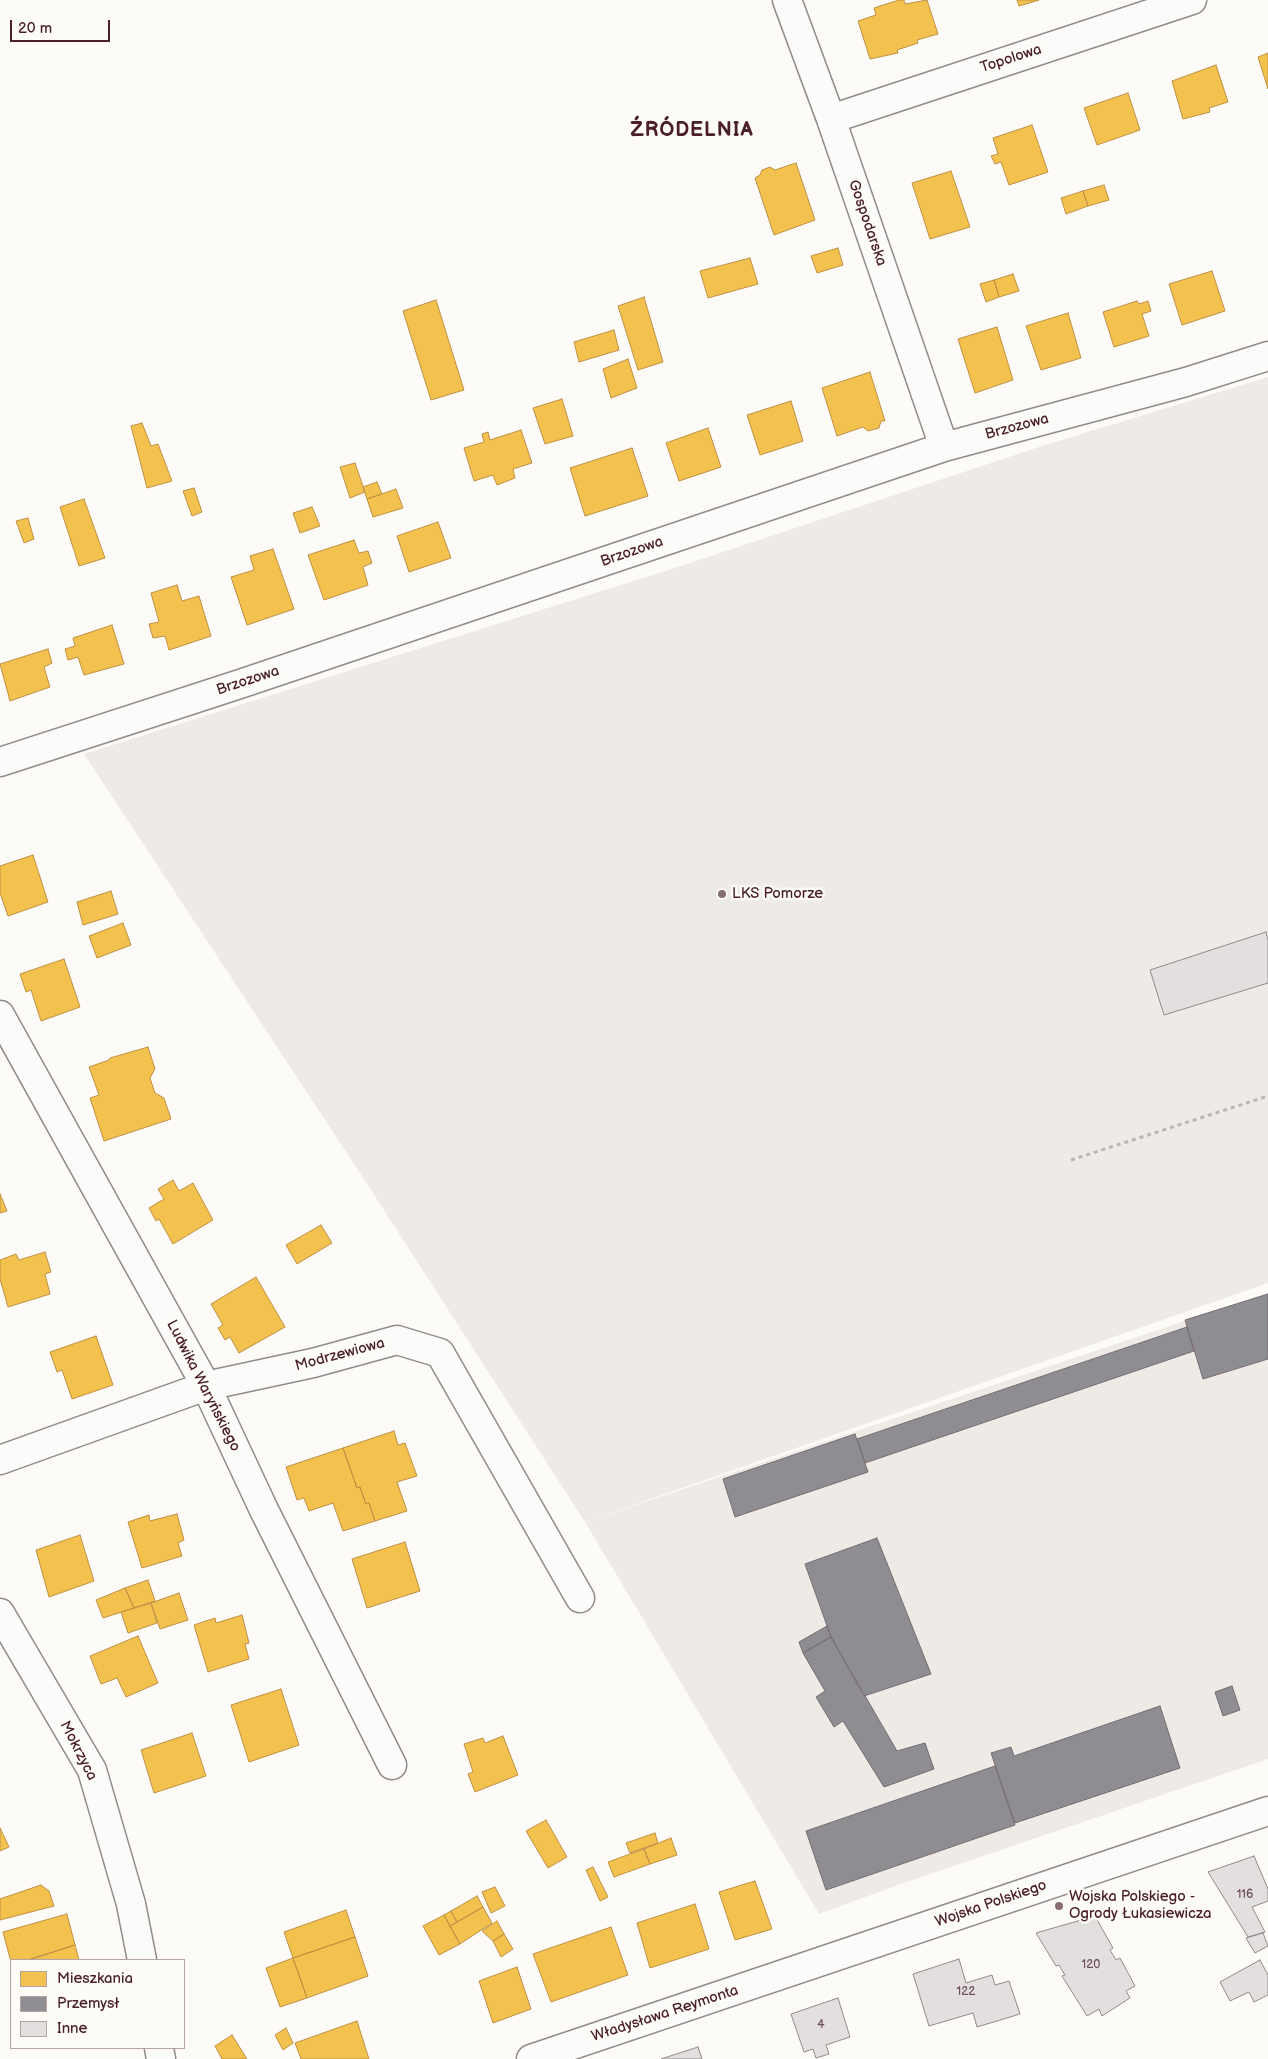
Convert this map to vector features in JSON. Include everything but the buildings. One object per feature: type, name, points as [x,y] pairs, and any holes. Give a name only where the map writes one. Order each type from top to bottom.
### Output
[{"type":"street","name":"Gospodarska","points":[[787,0],[831,118],[944,447]]},
{"type":"street","name":"Topolowa","points":[[831,118],[1192,0]]},
{"type":"street","name":"Brzozowa","points":[[0,762],[240,684],[944,447],[1186,382],[1268,356]]},
{"type":"street","name":"Ludwika Waryńskiego","points":[[0,1015],[206,1386],[264,1510],[392,1765]]},
{"type":"street","name":"Modrzewiowa","points":[[0,1460],[206,1386],[313,1363],[397,1340],[440,1353],[580,1598]]},
{"type":"street","name":"Mokrzyca","points":[[0,1613],[92,1770],[131,1904],[142,1959]]},
{"type":"street","name":"Wojska Polskiego","points":[[800,1969],[1268,1811]]},
{"type":"street","name":"Władysława Reymonta","points":[[531,2059],[800,1969]]},
{"type":"path","points":[[1071,1160],[1268,1096]]},
{"type":"shaded area","name":"LKS Pomorze","points":[[1268,377],[1268,1283],[585,1522],[360,1173],[84,754],[678,567],[1042,446]]},
{"type":"shaded area","points":[[1268,1293],[1268,1759],[901,1884],[819,1914],[585,1522]]},
{"type":"place","name":"LKS Pomorze","points":[[722,894]]},
{"type":"place","name":"Wojska Polskiego - Ogrody Łukasiewicza","points":[[1059,1906]]},
{"type":"district","name":"ŹRÓDELNIA","points":[[692,131]]}]
